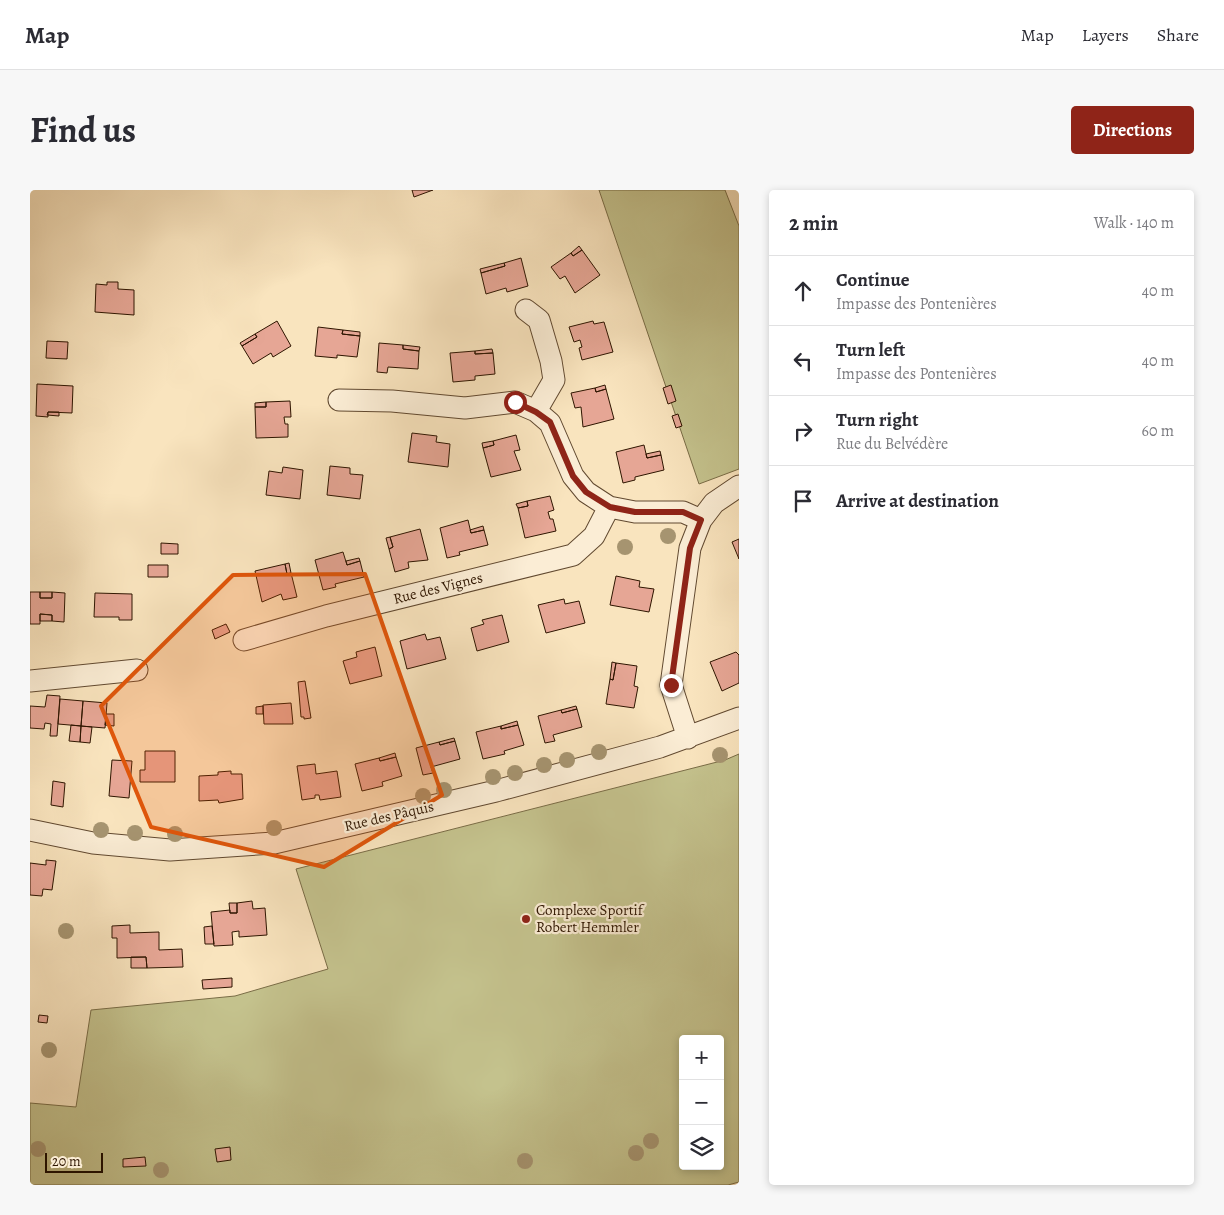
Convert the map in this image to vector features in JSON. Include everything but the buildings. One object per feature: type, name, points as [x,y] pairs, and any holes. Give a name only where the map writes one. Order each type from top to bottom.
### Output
[{"type":"street","points":[[526,310],[539,320],[554,380],[536,412]]},
{"type":"street","points":[[339,400],[392,401],[465,408],[515,402],[536,412],[550,422],[573,476],[586,492],[610,507],[635,512],[683,512],[701,520]]},
{"type":"street","points":[[688,738],[671,685],[690,548],[701,520],[714,503],[739,486]]},
{"type":"street","name":"Rue des Vignes","points":[[244,640],[326,616],[572,555],[594,536],[610,507]]},
{"type":"street","points":[[30,681],[137,670]]},
{"type":"street","name":"Rue des Pâquis","points":[[30,830],[93,843],[170,850],[274,843],[496,791],[688,738],[739,718]]},
{"type":"highlighted area","points":[[365,574],[442,795],[324,867],[151,827],[101,706],[233,575]]},
{"type":"shaded area","points":[[599,190],[725,190],[739,226],[739,469],[699,484]]},
{"type":"shaded area","points":[[739,754],[739,1182],[728,1185],[30,1185],[30,1103],[76,1107],[91,1010],[235,996],[328,969],[296,869],[725,760]]},
{"type":"place","name":"Complexe Sportif Robert Hemmler","points":[[526,919]]},
{"type":"route","points":[[515,402],[536,412],[550,422],[573,476],[586,492],[610,507],[635,512],[683,512],[701,520],[690,548],[671,685]]}]
